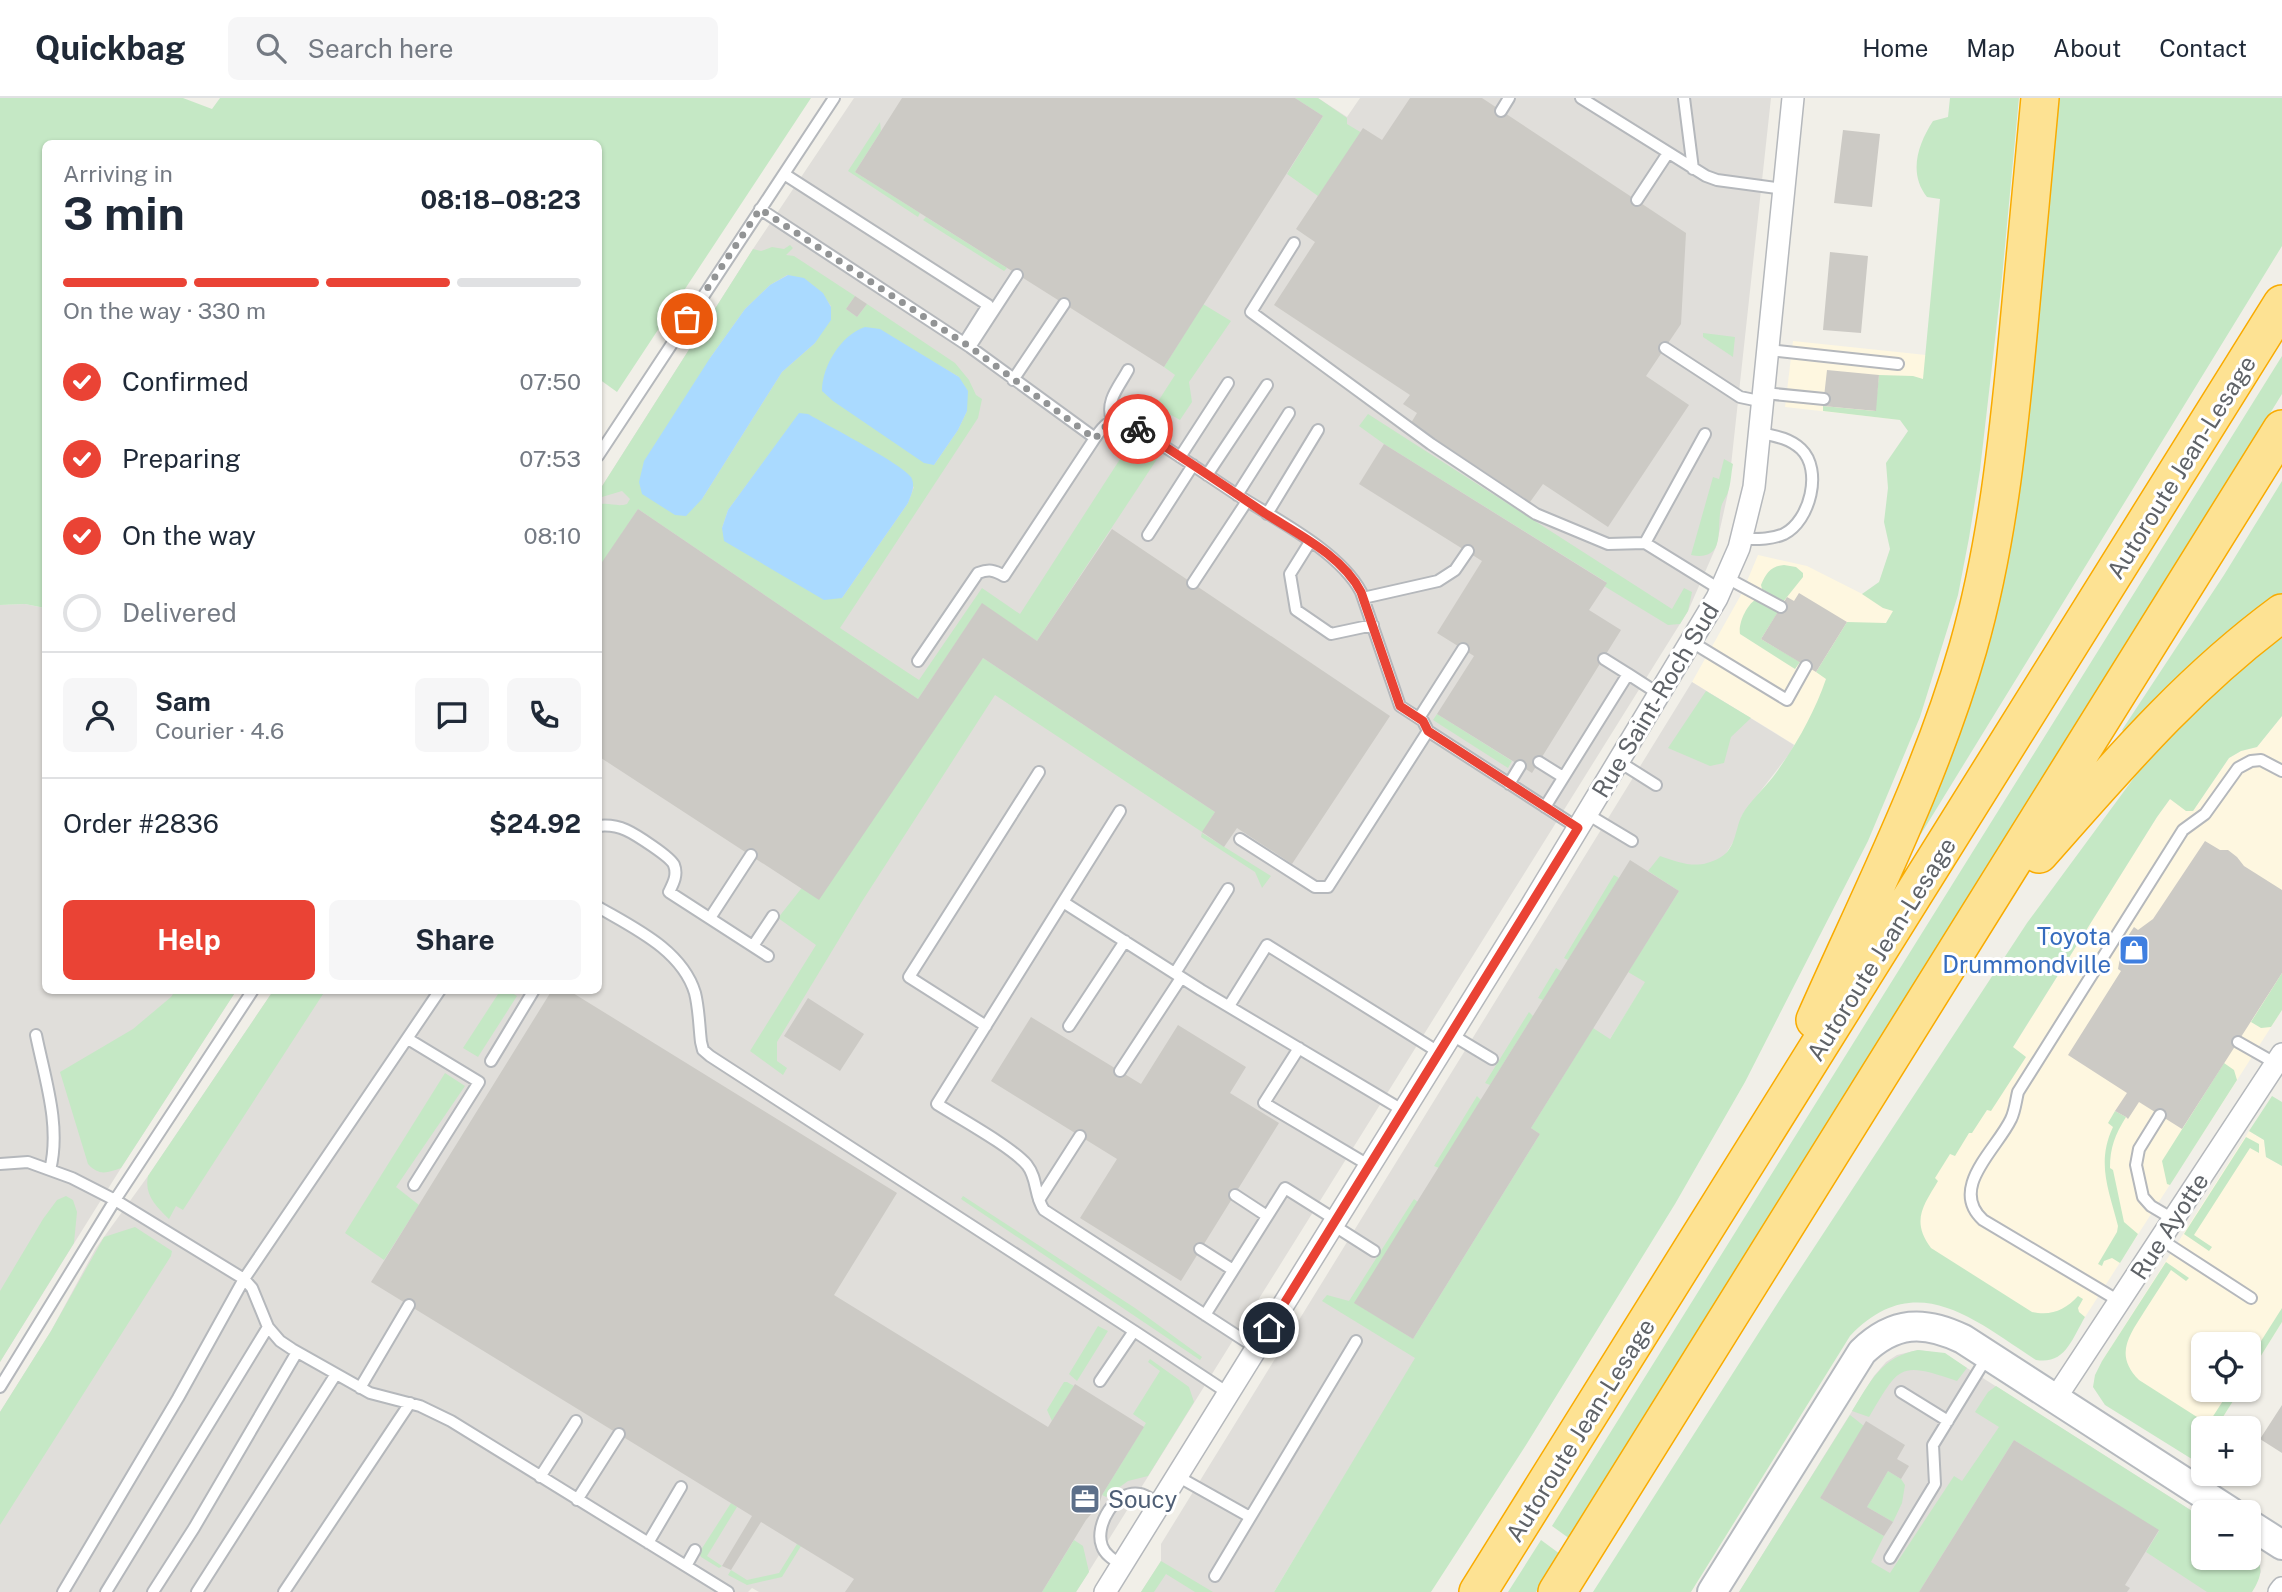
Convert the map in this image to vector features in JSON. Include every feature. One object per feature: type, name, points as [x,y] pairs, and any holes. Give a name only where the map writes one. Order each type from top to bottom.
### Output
[{"type":"highway","points":[[1759,1145],[1921,783],[1945,719],[1971,636],[1997,512],[2006,451],[2040,98]]},
{"type":"highway","name":"Autoroute Jean-Lesage","points":[[1478,1592],[2282,304]]},
{"type":"highway","points":[[1557,1592],[2282,429]]},
{"type":"highway","points":[[1971,931],[2144,735],[2208,673],[2282,612]]},
{"type":"street","name":"Rue Saint-Roch Sud","points":[[1105,1592],[1446,1044],[1724,584],[1741,539],[1754,487],[1793,98]]},
{"type":"street","name":"Rue Ayotte","points":[[2055,1399],[2279,1059]]},
{"type":"street","points":[[1712,1592],[1852,1367],[1874,1341],[1888,1332],[1904,1327],[1931,1326],[1963,1339],[2212,1500]]},
{"type":"street","points":[[2261,1532],[2282,1545]]},
{"type":"lane","points":[[602,450],[834,98]]},
{"type":"lane","points":[[1502,111],[1509,98]]},
{"type":"lane","points":[[1581,98],[1693,169],[1717,180],[1784,189]]},
{"type":"lane","points":[[1684,98],[1693,169]]},
{"type":"lane","points":[[1637,201],[1668,153]]},
{"type":"lane","points":[[784,174],[988,305],[967,345]]},
{"type":"lane","points":[[760,209],[967,345],[1095,439]]},
{"type":"lane","points":[[1294,243],[1251,312],[1431,444],[1536,514],[1608,544],[1645,543],[1724,584],[1781,607]]},
{"type":"lane","points":[[967,345],[1017,275]]},
{"type":"lane","points":[[1013,380],[1064,304]]},
{"type":"lane","points":[[1665,348],[1740,397],[1824,399]]},
{"type":"lane","points":[[1769,350],[1898,364]]},
{"type":"lane","points":[[1112,420],[1110,404],[1128,370]]},
{"type":"lane","points":[[1180,457],[1228,383]]},
{"type":"lane","points":[[1207,475],[1267,385]]},
{"type":"lane","points":[[1193,583],[1289,413]]},
{"type":"lane","points":[[918,662],[978,573],[994,570],[1004,576],[1105,424],[1112,420],[1125,422],[1310,542],[1353,577],[1373,625],[1400,706],[1423,721],[1428,731],[1545,807],[1632,841]]},
{"type":"lane","points":[[1267,514],[1318,430]]},
{"type":"lane","points":[[1741,539],[1763,540],[1786,533],[1799,522],[1811,495],[1811,471],[1802,450],[1781,437],[1761,433]]},
{"type":"lane","points":[[1645,543],[1705,434]]},
{"type":"lane","points":[[1148,535],[1192,465]]},
{"type":"lane","points":[[1310,542],[1290,574],[1296,610],[1331,634],[1373,625]]},
{"type":"lane","points":[[1363,598],[1438,582],[1455,570],[1468,551]]},
{"type":"lane","points":[[1690,641],[1787,700],[1806,666]]},
{"type":"lane","points":[[1419,718],[1463,649]]},
{"type":"lane","points":[[1604,659],[1659,694]]},
{"type":"lane","points":[[1545,807],[1628,674]]},
{"type":"lane","points":[[1240,839],[1315,887],[1328,887],[1428,731]]},
{"type":"lane","points":[[2119,1301],[1983,1220],[1974,1212],[1970,1189],[1975,1175],[2012,1117],[2018,1091],[2183,830],[2205,814],[2238,768],[2243,765],[2261,760],[2282,771]]},
{"type":"lane","points":[[1618,761],[1657,785]]},
{"type":"lane","points":[[1539,762],[1563,777]]},
{"type":"lane","points":[[1509,784],[1520,766]]},
{"type":"lane","points":[[986,1026],[909,977],[1039,772]]},
{"type":"lane","points":[[1120,811],[937,1104],[1020,1158],[1033,1174],[1044,1210],[1256,1348]]},
{"type":"lane","points":[[602,826],[615,826],[626,830],[671,860],[676,870],[669,892],[768,956]]},
{"type":"lane","points":[[710,918],[751,855]]},
{"type":"lane","points":[[1120,1071],[1228,889]]},
{"type":"lane","points":[[1063,901],[1178,975],[1404,1111]]},
{"type":"lane","points":[[602,909],[648,937],[680,965],[694,991],[701,1042],[703,1050],[710,1056],[1228,1393]]},
{"type":"lane","points":[[753,946],[773,916]]},
{"type":"lane","points":[[1069,1027],[1125,941]]},
{"type":"lane","points":[[1229,1006],[1268,945],[1446,1044],[1492,1059]]},
{"type":"lane","points":[[0,1387],[116,1200],[250,994]]},
{"type":"lane","points":[[63,1592],[178,1398],[244,1279],[437,994]]},
{"type":"lane","points":[[491,1061],[532,994]]},
{"type":"lane","points":[[36,1035],[55,1132],[55,1151],[50,1170]]},
{"type":"lane","points":[[408,1039],[479,1082],[414,1185]]},
{"type":"lane","points":[[2238,1042],[2279,1059]]},
{"type":"lane","points":[[1298,1048],[1264,1103],[1370,1166]]},
{"type":"lane","points":[[2161,1115],[2139,1149],[2136,1165],[2143,1197],[2151,1206],[2174,1219]]},
{"type":"lane","points":[[1039,1199],[1080,1136]]},
{"type":"lane","points":[[0,1164],[28,1162],[116,1200],[244,1279],[252,1289],[268,1327],[280,1341],[297,1352],[360,1388],[376,1395],[411,1403],[451,1420],[727,1592]]},
{"type":"lane","points":[[1205,1315],[1285,1188],[1374,1251]]},
{"type":"lane","points":[[1235,1195],[1267,1216]]},
{"type":"lane","points":[[2160,1239],[2251,1298]]},
{"type":"lane","points":[[1200,1249],[1233,1270]]},
{"type":"lane","points":[[360,1388],[410,1305]]},
{"type":"lane","points":[[106,1592],[268,1327]]},
{"type":"lane","points":[[1100,1381],[1134,1331]]},
{"type":"lane","points":[[1215,1576],[1356,1341]]},
{"type":"lane","points":[[153,1592],[194,1528],[297,1352]]},
{"type":"lane","points":[[1890,1558],[1935,1485],[1933,1445],[1989,1355]]},
{"type":"lane","points":[[197,1592],[336,1374]]},
{"type":"lane","points":[[1901,1392],[1948,1421]]},
{"type":"lane","points":[[284,1592],[411,1403]]},
{"type":"lane","points":[[540,1477],[576,1421]]},
{"type":"lane","points":[[577,1500],[619,1434]]},
{"type":"lane","points":[[1177,1476],[1250,1517]]},
{"type":"lane","points":[[648,1544],[681,1487]]},
{"type":"lane","points":[[1122,1565],[1110,1558],[1101,1545],[1101,1529],[1108,1512],[1122,1497],[1135,1493],[1143,1494],[1160,1504]]},
{"type":"lane","points":[[686,1566],[695,1550]]},
{"type":"shaded area","points":[[854,98],[1318,98],[1347,117],[1360,98],[1771,98],[1728,493],[1716,547],[1688,611],[1076,1592],[759,1592],[752,1588],[748,1592],[0,1592],[0,1412],[51,1331],[96,1248],[271,994],[602,994],[602,486],[753,249]]},
{"type":"shaded area","points":[[1793,341],[1926,355],[1919,422],[1785,407]]},
{"type":"shaded area","points":[[1758,555],[1807,566],[1894,610],[1808,753],[1692,682],[1742,593]]},
{"type":"shaded area","points":[[25,604],[42,607],[42,994],[234,994],[0,1362],[0,605]]},
{"type":"shaded area","points":[[1692,682],[1794,745],[1790,753],[1742,815],[1737,836],[1610,1039],[1274,1592],[1141,1592],[1161,1561],[1161,1544]]},
{"type":"shaded area","points":[[2282,716],[2282,1010],[2069,1342],[1897,1233],[2170,799],[2193,811],[2229,758],[2241,751],[2257,747]]},
{"type":"shaded area","points":[[2249,1131],[2264,1140],[2266,1157],[2282,1166],[2282,1322],[2261,1356],[2261,1332],[2191,1332],[2191,1402],[2232,1402],[2224,1416],[2191,1416],[2191,1420],[2102,1361]]},
{"type":"shaded area","points":[[1918,1350],[1945,1354],[2191,1510],[2191,1570],[2261,1570],[2252,1592],[1739,1592],[1874,1376],[1886,1362],[1897,1355]]},
{"type":"green space","points":[[0,98],[183,98],[212,109],[220,98],[811,98],[617,392],[602,381],[602,140],[42,140],[42,607],[25,604],[0,605]]},
{"type":"green space","points":[[1295,98],[1318,98],[1347,118],[1347,124],[1362,133],[1318,196],[1287,174],[1323,116]]},
{"type":"green space","points":[[1950,98],[2019,98],[2001,288],[1980,470],[1958,595],[1920,717],[1868,841],[1745,1082],[1675,1204],[1526,1445],[1431,1592],[1274,1592],[1415,1358],[1322,1301],[1327,1295],[1349,1301],[1414,1199],[1418,1202],[1355,1303],[1413,1339],[1540,1134],[1531,1128],[1593,1028],[1610,1039],[1645,982],[1628,972],[1679,891],[1648,871],[1660,856],[1698,865],[1721,857],[1730,849],[1745,810],[1781,766],[1810,717],[1826,679],[1816,672],[1847,622],[1886,623],[1893,611],[1883,608],[1862,594],[1879,582],[1890,549],[1884,522],[1888,488],[1886,463],[1908,431],[1900,420],[1823,411],[1823,406],[1875,411],[1879,375],[1923,379],[1940,199],[1927,197],[1921,188],[1917,159],[1923,139],[1933,121],[1948,117]]},
{"type":"green space","points":[[2054,98],[2282,98],[2282,246],[1921,834],[1915,829],[1941,774]]},
{"type":"green space","points":[[880,122],[881,131],[855,172],[920,213],[918,217],[848,171]]},
{"type":"green space","points":[[926,217],[1007,268],[1004,271],[923,220]]},
{"type":"green space","points":[[790,245],[793,248],[786,255],[794,256],[855,296],[846,309],[857,317],[867,304],[955,363],[969,380],[976,395],[982,399],[978,418],[840,628],[919,680],[982,588],[1020,614],[1133,439],[1159,456],[1037,641],[982,604],[918,699],[638,509],[602,563],[602,504],[624,505],[630,499],[622,491],[602,497],[602,486],[753,249],[761,251],[772,247],[784,249]],"holes":[[[787,275],[801,279],[817,289],[831,306],[815,343],[782,372],[702,499],[710,358],[745,309],[770,285]],[[913,350],[959,377],[967,411],[958,430],[934,465]],[[799,414],[914,487],[908,503],[842,598],[722,528],[728,510]]]},
{"type":"green space","points":[[1203,304],[1231,321],[1189,382],[1192,402],[1180,420],[1155,406],[1175,375],[1164,367]]},
{"type":"green space","points":[[1703,333],[1735,337],[1733,357],[1703,337]]},
{"type":"green space","points":[[2282,356],[2282,394],[1888,1032],[1570,1539],[1552,1526]]},
{"type":"green space","points":[[1368,414],[1672,609],[1684,588],[1692,592],[1688,611],[1680,624],[1668,625],[1604,586],[1606,582],[1384,444],[1359,426]]},
{"type":"green space","points":[[1724,459],[1733,464],[1729,489],[1721,508],[1718,542],[1710,553],[1702,556],[1691,555],[1713,477],[1719,479]]},
{"type":"green space","points":[[2282,481],[2282,593],[2250,616],[2130,736],[2122,730]]},
{"type":"green space","points":[[1784,565],[1796,567],[1803,573],[1803,577],[1783,602],[1762,589],[1761,585],[1770,571]]},
{"type":"green space","points":[[1755,600],[1778,612],[1761,639],[1800,662],[1795,669],[1740,634],[1744,615]]},
{"type":"green space","points":[[2282,638],[2282,716],[2257,747],[2241,751],[2229,758],[2193,811],[2186,811],[2170,799],[2013,1047],[2026,1057],[1991,1111],[1987,1110],[1955,1156],[1950,1154],[1935,1178],[1938,1181],[1921,1214],[1922,1230],[1931,1248],[2032,1312],[2052,1312],[2068,1305],[2078,1296],[2083,1299],[2078,1308],[2085,1317],[2066,1349],[2054,1358],[2036,1360],[1967,1317],[1944,1307],[1922,1303],[1898,1305],[1874,1316],[1850,1336],[1691,1592],[1593,1592],[1779,1301],[2027,923],[2136,775],[2210,694]]},
{"type":"green space","points":[[983,658],[1215,812],[1202,833],[1271,876],[1262,888],[1255,872],[1201,837],[1202,832],[995,695],[861,903],[777,1042],[777,1061],[787,1068],[783,1075],[750,1051],[816,945],[778,918]]},
{"type":"green space","points":[[1706,691],[1751,718],[1731,737],[1724,763],[1710,766],[1668,748]]},
{"type":"green space","points":[[1437,714],[1512,761],[1508,768],[1433,720]]},
{"type":"green space","points":[[1614,875],[1619,878],[1568,960],[1564,958]]},
{"type":"green space","points":[[1556,968],[1561,971],[1543,1000],[1538,998]]},
{"type":"green space","points":[[2282,973],[2282,1010],[2271,1027],[2261,1028],[2251,1022]]},
{"type":"green space","points":[[173,994],[234,994],[121,1168],[100,1172],[88,1164],[60,1072],[133,1029]]},
{"type":"green space","points":[[271,994],[323,994],[183,1210],[176,1206],[169,1219],[149,1195],[148,1176]]},
{"type":"green space","points":[[498,994],[517,996],[478,1057],[463,1048]]},
{"type":"green space","points":[[1529,1012],[1533,1016],[1490,1085],[1485,1083]]},
{"type":"green space","points":[[2224,1063],[2234,1070],[2237,1080],[2170,1185],[2167,1184],[2162,1161]]},
{"type":"green space","points":[[445,1073],[465,1086],[396,1187],[419,1205],[384,1260],[345,1233]]},
{"type":"green space","points":[[1477,1096],[1481,1100],[1439,1168],[1434,1166]]},
{"type":"green space","points":[[2272,1096],[2282,1102],[2282,1166],[2266,1157],[2264,1140],[2249,1131]]},
{"type":"green space","points":[[2115,1111],[2126,1117],[2114,1141],[2110,1168],[2113,1170],[2124,1222],[2138,1234],[2120,1263],[2112,1258],[2104,1261],[2102,1266],[2098,1264],[2118,1226],[2105,1165],[2105,1153],[2113,1127],[2108,1123]]},
{"type":"green space","points":[[2246,1137],[2259,1144],[2259,1153],[2250,1148],[2194,1235],[2212,1247],[2209,1251],[2184,1234]]},
{"type":"green space","points":[[66,1196],[73,1200],[77,1212],[74,1243],[0,1362],[0,1291],[43,1219],[57,1200]]},
{"type":"green space","points":[[963,1196],[1135,1308],[1202,1357],[1200,1360],[961,1199]]},
{"type":"green space","points":[[135,1227],[172,1251],[171,1256],[0,1525],[0,1412],[51,1331],[104,1237]]},
{"type":"green space","points":[[2166,1262],[2189,1278],[2186,1281],[2171,1270],[2129,1337],[2126,1354],[2131,1371],[2139,1380],[2195,1416],[2191,1416],[2191,1459],[2105,1405],[2093,1387],[2102,1361]]},
{"type":"green space","points":[[2282,1308],[2282,1322],[2261,1356],[2261,1341]]},
{"type":"green space","points":[[1098,1326],[1108,1331],[1077,1381],[1069,1374]]},
{"type":"green space","points":[[1918,1350],[1945,1353],[1967,1368],[1957,1381],[1923,1371],[1902,1372],[1888,1387],[1869,1417],[1852,1411],[1871,1380],[1886,1364],[1905,1353]]},
{"type":"green space","points":[[1150,1359],[1189,1387],[1194,1402],[1148,1476],[1128,1481],[1106,1497],[1102,1495],[1146,1423],[1133,1414],[1160,1371],[1148,1362]]},
{"type":"green space","points":[[1064,1382],[1074,1386],[1052,1421],[1047,1410]]},
{"type":"green space","points":[[1996,1386],[2191,1510],[2191,1570],[2260,1570],[2252,1592],[2207,1592],[2146,1552],[2159,1531],[2014,1440],[1919,1592],[1739,1592],[1850,1415],[1864,1426],[1820,1498],[1884,1536],[1871,1562],[1890,1573],[1954,1476],[1962,1481],[1999,1427],[1975,1412],[1988,1392]]},
{"type":"green space","points":[[2222,1402],[2232,1402],[2224,1416],[2213,1416]]},
{"type":"green space","points":[[1888,1471],[1905,1485],[1902,1503],[1893,1522],[1867,1507]]},
{"type":"green space","points":[[731,1503],[737,1507],[707,1556],[722,1566],[719,1568],[699,1553]]},
{"type":"green space","points":[[1074,1540],[1083,1546],[1089,1572],[1076,1592],[1042,1592]]},
{"type":"green space","points":[[1541,1540],[1560,1554],[1536,1592],[1508,1592]]},
{"type":"green space","points":[[797,1544],[801,1546],[782,1577],[747,1585],[728,1575],[731,1570],[747,1580],[779,1573]]},
{"type":"green space","points":[[1161,1561],[1213,1592],[1195,1592],[1166,1574],[1154,1592],[1141,1592]]},
{"type":"water","points":[[788,275],[804,278],[823,293],[831,307],[831,320],[815,343],[782,372],[702,499],[686,516],[675,515],[642,494],[639,482],[644,461],[745,309],[770,285]]},
{"type":"water","points":[[865,327],[880,329],[959,377],[968,391],[967,411],[958,430],[934,465],[924,463],[822,391],[825,372],[834,353],[848,337]]},
{"type":"water","points":[[799,413],[808,414],[879,454],[905,471],[913,484],[908,503],[842,598],[824,600],[724,541],[722,528],[728,510]]},
{"type":"building","points":[[902,98],[1295,98],[1323,116],[1164,367],[855,172]]},
{"type":"building","points":[[1410,98],[1482,98],[1686,233],[1681,324],[1646,376],[1689,405],[1608,527],[1543,484],[1530,502],[1411,423],[1417,413],[1403,404],[1410,395],[1274,305],[1315,242],[1296,229],[1363,128],[1382,140]]},
{"type":"building","points":[[1843,130],[1880,134],[1872,207],[1834,203]]},
{"type":"building","points":[[1830,252],[1868,256],[1861,333],[1823,330]]},
{"type":"building","points":[[855,296],[867,304],[857,317],[846,309]]},
{"type":"building","points":[[1827,370],[1879,375],[1876,411],[1823,406]]},
{"type":"building","points":[[1384,444],[1607,583],[1589,610],[1621,630],[1532,773],[1437,714],[1474,656],[1437,633],[1482,561],[1359,484]]},
{"type":"building","points":[[638,509],[918,699],[982,603],[1037,641],[1112,529],[1390,716],[1292,864],[1237,828],[1224,847],[1202,832],[1215,812],[983,658],[819,900],[602,759],[602,562]]},
{"type":"building","points":[[1799,593],[1847,622],[1816,672],[1761,639],[1787,597],[1794,601]]},
{"type":"building","points":[[2205,841],[2220,850],[2228,850],[2244,866],[2282,890],[2282,973],[2182,1129],[2139,1102],[2128,1119],[2115,1111],[2127,1093],[2068,1055],[2121,971],[2118,969],[2120,958],[2125,951],[2120,948],[2134,927],[2138,930],[2153,919]]},
{"type":"building","points":[[1630,860],[1679,891],[1531,1128],[1540,1134],[1413,1339],[1354,1303]]},
{"type":"building","points":[[550,994],[574,994],[897,1193],[834,1295],[1048,1427],[1075,1384],[1144,1427],[1102,1495],[1099,1505],[1086,1520],[1042,1592],[845,1592],[854,1579],[761,1522],[731,1570],[722,1566],[752,1516],[371,1282]]},
{"type":"building","points":[[808,998],[864,1034],[840,1071],[784,1036]]},
{"type":"building","points":[[1031,1017],[1141,1084],[1178,1025],[1246,1067],[1230,1093],[1279,1123],[1181,1281],[1080,1218],[1117,1159],[991,1081]]},
{"type":"building","points":[[2282,1405],[2282,1453],[2261,1437]]},
{"type":"building","points":[[1866,1421],[1905,1445],[1897,1459],[1909,1466],[1901,1479],[1888,1471],[1867,1507],[1893,1522],[1884,1536],[1820,1498]]},
{"type":"building","points":[[2014,1440],[2159,1530],[2125,1585],[2130,1588],[2127,1592],[1919,1592]]},
{"type":"way so far","points":[[687,319],[760,209],[985,357],[1095,439],[1105,424],[1112,420],[1125,422],[1138,429]]},
{"type":"place","name":"Toyota Drummondville","points":[[2134,950]]},
{"type":"place","name":"Soucy","points":[[1085,1499]]},
{"type":"route","points":[[1138,429],[1342,566],[1353,577],[1361,592],[1400,706],[1423,721],[1428,731],[1578,828],[1269,1328]]}]
